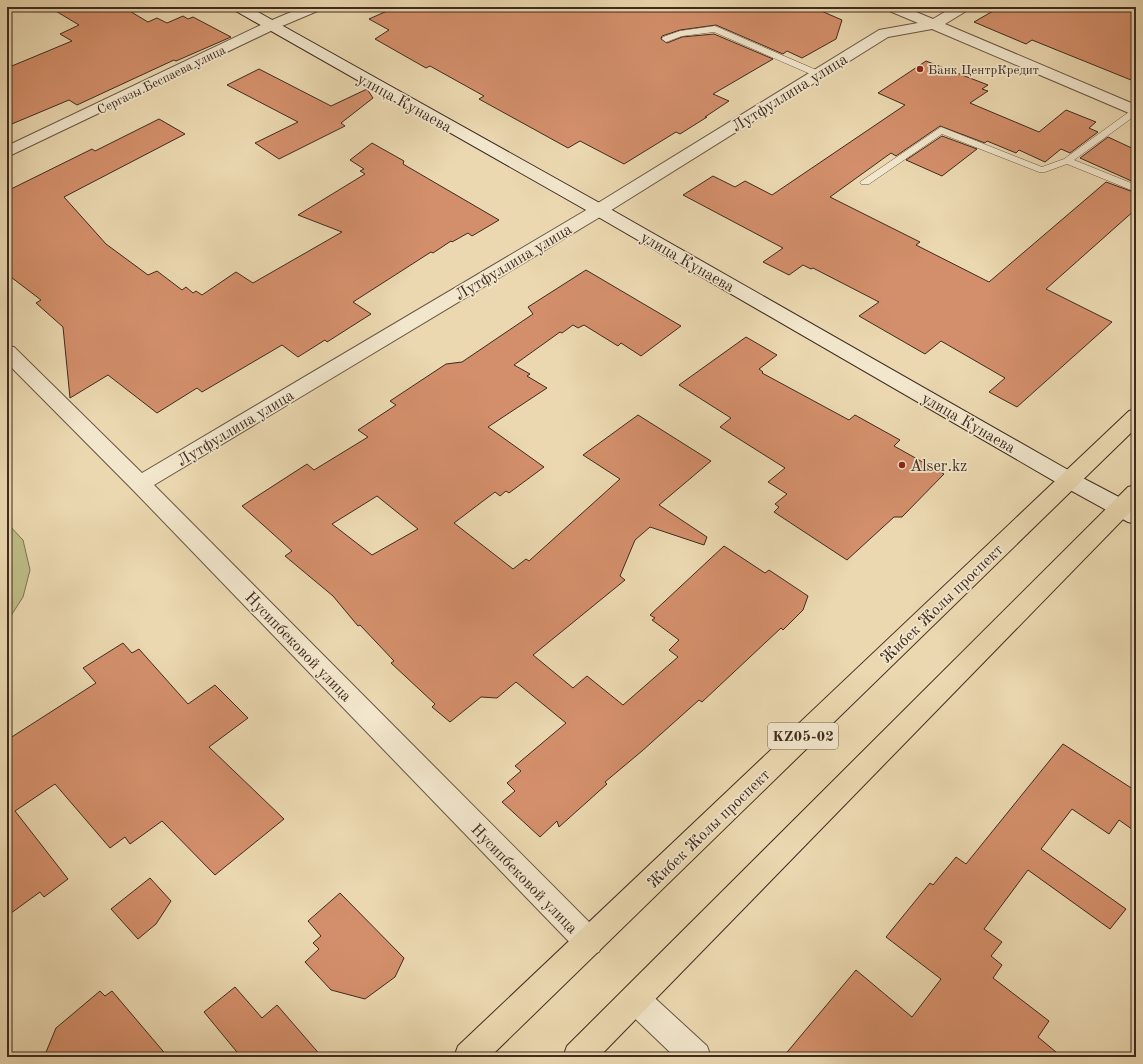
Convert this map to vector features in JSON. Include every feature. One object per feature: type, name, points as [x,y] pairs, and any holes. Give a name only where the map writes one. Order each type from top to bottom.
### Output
[{"type":"highway","name":"Жибек Жолы проспект","points":[[469,1057],[1136,416]]},
{"type":"highway","points":[[578,1057],[1131,506]]},
{"type":"street","name":"улица Кунаева","points":[[238,7],[599,210],[1069,480],[1131,506]]},
{"type":"street","name":"Сергазы Беспаева улица","points":[[7,152],[270,26],[315,7]]},
{"type":"street","name":"Лутфуллина улица","points":[[140,484],[599,210],[884,33],[933,25],[963,7]]},
{"type":"street","points":[[884,33],[896,8],[1136,111]]},
{"type":"street","name":"Нусипбековой улица","points":[[7,352],[140,484],[589,942]]},
{"type":"street","points":[[635,999],[696,1057]]},
{"type":"lane","points":[[666,39],[680,34],[715,28],[818,74]]},
{"type":"lane","points":[[865,182],[941,130],[1042,170],[1067,161],[1136,111]]},
{"type":"lane","points":[[1067,161],[1136,189]]},
{"type":"green space","points":[[7,523],[23,540],[30,570],[23,597],[7,622]]},
{"type":"building","points":[[49,7],[123,7],[148,22],[157,18],[167,23],[183,16],[188,19],[193,17],[231,37],[176,61],[174,60],[77,105],[69,100],[7,126],[7,68],[72,41],[60,34],[79,25]]},
{"type":"building","points":[[396,7],[812,7],[842,20],[836,39],[802,58],[787,51],[783,54],[716,25],[680,30],[662,36],[661,39],[667,43],[682,37],[714,34],[773,59],[713,94],[729,101],[705,117],[707,117],[680,134],[676,132],[624,164],[580,141],[568,148],[479,99],[484,96],[430,66],[426,68],[375,39],[389,30],[369,19]]},
{"type":"building","points":[[1000,7],[1136,7],[1136,82],[1032,40],[1026,44],[974,22]]},
{"type":"building","points":[[926,61],[988,85],[982,89],[988,91],[970,103],[1039,132],[1066,110],[1096,122],[1089,128],[1098,132],[1070,153],[1061,149],[1045,162],[1019,150],[1016,153],[987,141],[985,143],[940,126],[896,156],[891,153],[830,197],[920,242],[916,245],[989,282],[1106,182],[1136,193],[1136,209],[1046,289],[1112,322],[1017,407],[989,392],[1005,378],[941,341],[925,354],[859,316],[879,302],[813,268],[811,269],[803,265],[789,275],[763,262],[783,248],[683,195],[713,176],[735,187],[745,181],[772,195],[905,105],[878,93]]},
{"type":"building","points":[[259,69],[331,106],[367,89],[373,98],[341,123],[345,126],[279,159],[255,143],[298,122],[227,85]]},
{"type":"building","points":[[159,119],[185,134],[64,197],[106,244],[148,275],[157,271],[182,290],[186,287],[193,293],[196,291],[202,295],[236,272],[253,283],[342,232],[298,215],[365,174],[360,171],[364,169],[350,160],[372,143],[404,161],[403,164],[499,220],[472,236],[468,233],[452,242],[451,241],[433,253],[431,252],[353,302],[371,314],[327,342],[325,340],[298,357],[282,345],[202,392],[197,388],[157,413],[108,375],[70,398],[63,327],[36,303],[41,300],[7,274],[7,191],[92,149],[95,151]]},
{"type":"building","points":[[942,136],[977,149],[942,176],[906,160]]},
{"type":"building","points":[[1108,137],[1136,150],[1136,183],[1080,158]]},
{"type":"building","points":[[586,270],[681,326],[641,356],[621,343],[618,346],[584,325],[578,328],[573,325],[562,333],[560,332],[514,365],[530,374],[527,376],[547,388],[488,427],[544,467],[509,493],[506,491],[500,496],[495,492],[454,523],[513,569],[526,559],[529,561],[620,479],[583,455],[638,415],[711,461],[659,505],[707,537],[704,545],[650,527],[635,540],[620,576],[625,580],[533,655],[573,688],[587,676],[623,705],[678,657],[669,650],[679,640],[652,620],[655,618],[650,615],[724,546],[765,573],[769,570],[808,596],[803,610],[783,630],[781,628],[702,702],[699,700],[605,782],[607,784],[559,827],[557,821],[540,837],[502,802],[515,791],[507,783],[521,771],[515,766],[566,723],[516,682],[497,698],[481,697],[450,722],[432,707],[435,704],[391,663],[394,661],[360,625],[358,626],[333,596],[285,556],[292,551],[242,506],[307,464],[314,470],[368,437],[358,430],[396,405],[390,401],[446,364],[462,362],[533,314],[528,307]],"holes":[[[377,496],[418,529],[372,555],[332,524]]]},
{"type":"building","points":[[746,337],[777,355],[759,369],[763,372],[762,373],[849,420],[855,415],[900,440],[894,446],[944,474],[902,517],[894,517],[847,560],[774,512],[779,507],[775,504],[787,494],[768,482],[785,468],[720,427],[731,418],[679,385]]},
{"type":"building","points":[[123,643],[132,653],[139,649],[188,704],[215,685],[248,718],[209,747],[284,819],[215,875],[162,821],[130,844],[125,837],[110,848],[55,784],[15,811],[68,879],[44,897],[40,892],[7,916],[7,740],[96,683],[83,668]]},
{"type":"building","points":[[1063,744],[1136,791],[1136,832],[1119,820],[1109,834],[1072,809],[1041,849],[1126,909],[1110,929],[1028,870],[984,929],[1002,942],[991,956],[1002,965],[993,978],[1049,1021],[1038,1037],[1062,1057],[783,1057],[856,970],[912,1017],[941,979],[886,937],[930,883],[933,885],[956,857],[966,864]]},
{"type":"building","points":[[150,878],[171,901],[156,924],[138,939],[111,909]]},
{"type":"building","points":[[340,893],[404,958],[395,977],[365,999],[331,990],[305,962],[319,949],[313,943],[321,936],[308,921]]},
{"type":"building","points":[[235,987],[262,1018],[277,1005],[322,1057],[241,1057],[204,1012]]},
{"type":"building","points":[[100,991],[105,996],[112,991],[168,1057],[44,1057],[56,1028]]},
{"type":"place","name":"Банк ЦентрКредит","points":[[920,69]]},
{"type":"place","name":"Alser.kz","points":[[902,465]]}]
